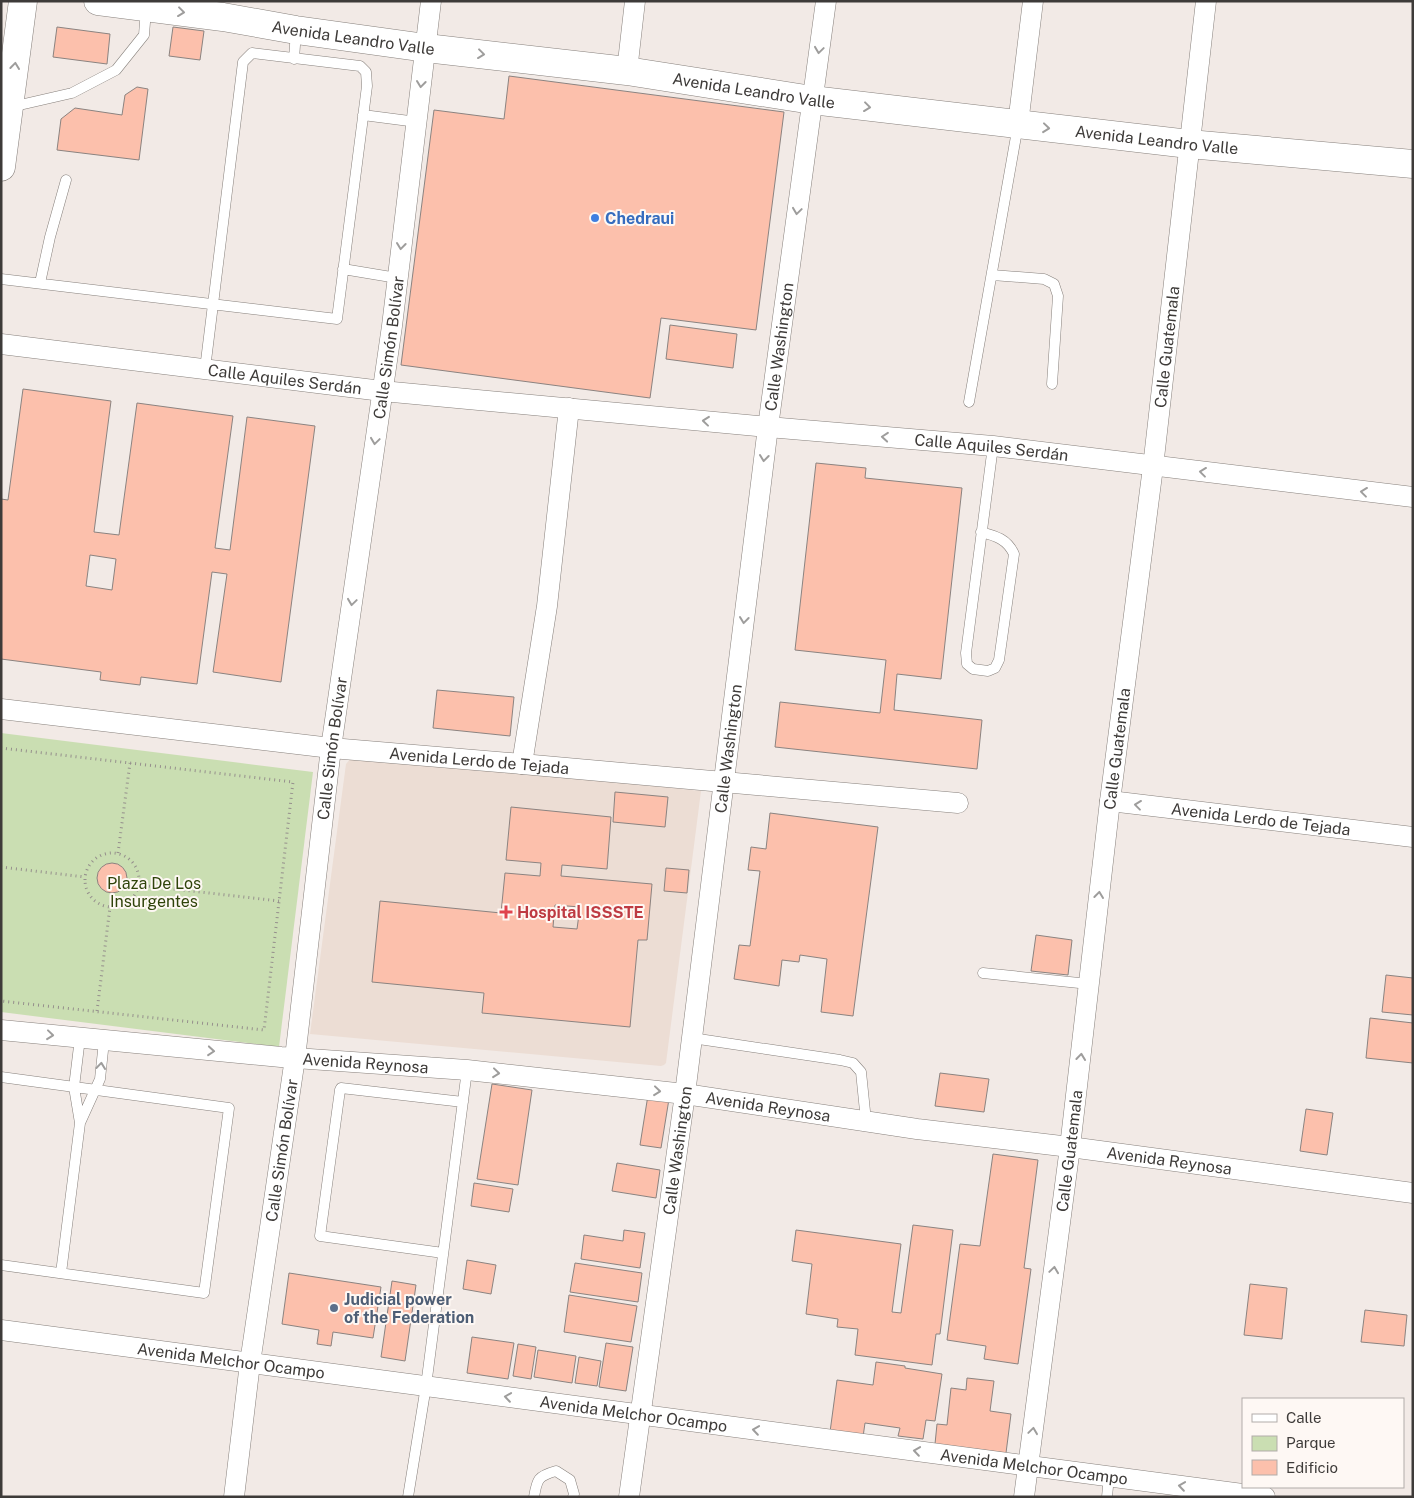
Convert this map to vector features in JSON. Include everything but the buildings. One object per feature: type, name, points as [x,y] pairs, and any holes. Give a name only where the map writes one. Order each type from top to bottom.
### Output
[{"type":"street","points":[[1,167],[23,1]]},
{"type":"street","name":"Avenida Leandro Valle","points":[[98,1],[147,7],[224,9],[296,30],[426,48],[628,70],[812,100],[1189,144],[1413,164]]},
{"type":"street","name":"Calle Simón Bolívar","points":[[234,1497],[250,1363],[295,1058],[331,748],[382,392],[431,1]]},
{"type":"street","points":[[628,70],[635,1]]},
{"type":"street","name":"Calle Washington","points":[[630,1497],[685,1094],[768,427],[826,1]]},
{"type":"street","points":[[1018,124],[1032,1]]},
{"type":"street","name":"Calle Guatemala","points":[[1024,1497],[1070,1147],[1110,801],[1153,466],[1206,1]]},
{"type":"street","name":"Calle Aquiles Serdán","points":[[1,344],[382,392],[993,446],[1413,497]]},
{"type":"street","points":[[522,764],[546,606],[569,408]]},
{"type":"street","name":"Avenida Lerdo de Tejada","points":[[1,709],[331,748],[958,803]]},
{"type":"street","name":"Avenida Lerdo de Tejada","points":[[1110,801],[1413,837]]},
{"type":"street","name":"Avenida Reynosa","points":[[1,1030],[295,1058],[467,1070],[685,1094],[917,1129],[1070,1147],[1413,1193]]},
{"type":"street","name":"Avenida Melchor Ocampo","points":[[1,1330],[1110,1476],[1227,1494],[1265,1497]]},
{"type":"lane","points":[[10,107],[72,93],[116,70],[144,35],[147,7]]},
{"type":"lane","points":[[294,59],[296,30]]},
{"type":"lane","points":[[1,279],[212,305],[337,319],[367,86],[366,72],[360,66],[252,54],[243,62],[212,305],[205,369]]},
{"type":"lane","points":[[363,115],[416,122]]},
{"type":"lane","points":[[969,402],[1018,124]]},
{"type":"lane","points":[[40,284],[50,237],[66,180]]},
{"type":"lane","points":[[343,269],[397,278]]},
{"type":"lane","points":[[992,275],[1044,280],[1054,284],[1058,296],[1052,384]]},
{"type":"lane","points":[[981,532],[994,536],[1010,545],[1014,554],[999,660],[995,668],[988,671],[973,669],[967,664],[966,653],[981,532],[993,446]]},
{"type":"lane","points":[[984,973],[1089,984]]},
{"type":"lane","points":[[61,1273],[80,1123],[74,1087],[80,1038]]},
{"type":"lane","points":[[692,1038],[854,1063],[860,1072],[866,1122]]},
{"type":"lane","points":[[80,1123],[100,1079],[104,1040]]},
{"type":"lane","points":[[408,1497],[426,1386],[467,1070]]},
{"type":"lane","points":[[1,1078],[229,1108],[204,1292],[1,1265]]},
{"type":"lane","points":[[443,1253],[320,1236],[341,1088],[463,1102]]},
{"type":"lane","points":[[534,1497],[536,1483],[544,1474],[556,1471],[570,1480],[574,1494],[573,1497]]},
{"type":"lane","points":[[1107,1497],[1110,1476]]},
{"type":"path","points":[[1,748],[293,782],[264,1030],[1,1001]]},
{"type":"path","points":[[118,853],[130,763]]},
{"type":"path","points":[[106,853],[118,853],[125,855],[132,861],[137,869],[139,885],[134,896],[127,903],[118,907],[110,907],[99,904],[92,899],[87,890],[85,877],[90,863],[97,856],[106,853]]},
{"type":"path","points":[[1,867],[85,877]]},
{"type":"path","points":[[139,885],[279,901]]},
{"type":"path","points":[[97,1011],[110,907]]},
{"type":"shaded area","name":"Hospital ISSSTE","points":[[362,756],[701,791],[666,1063],[664,1065],[310,1034],[346,764],[351,758]]},
{"type":"green space","name":"Plaza De Los Insurgentes","points":[[1,733],[313,772],[279,1047],[1,1012]]},
{"type":"place","name":"Chedraui","points":[[595,218]]},
{"type":"place","name":"Hospital ISSSTE","points":[[506,912]]},
{"type":"place","name":"Judicial power of the Federation","points":[[334,1308]]}]
